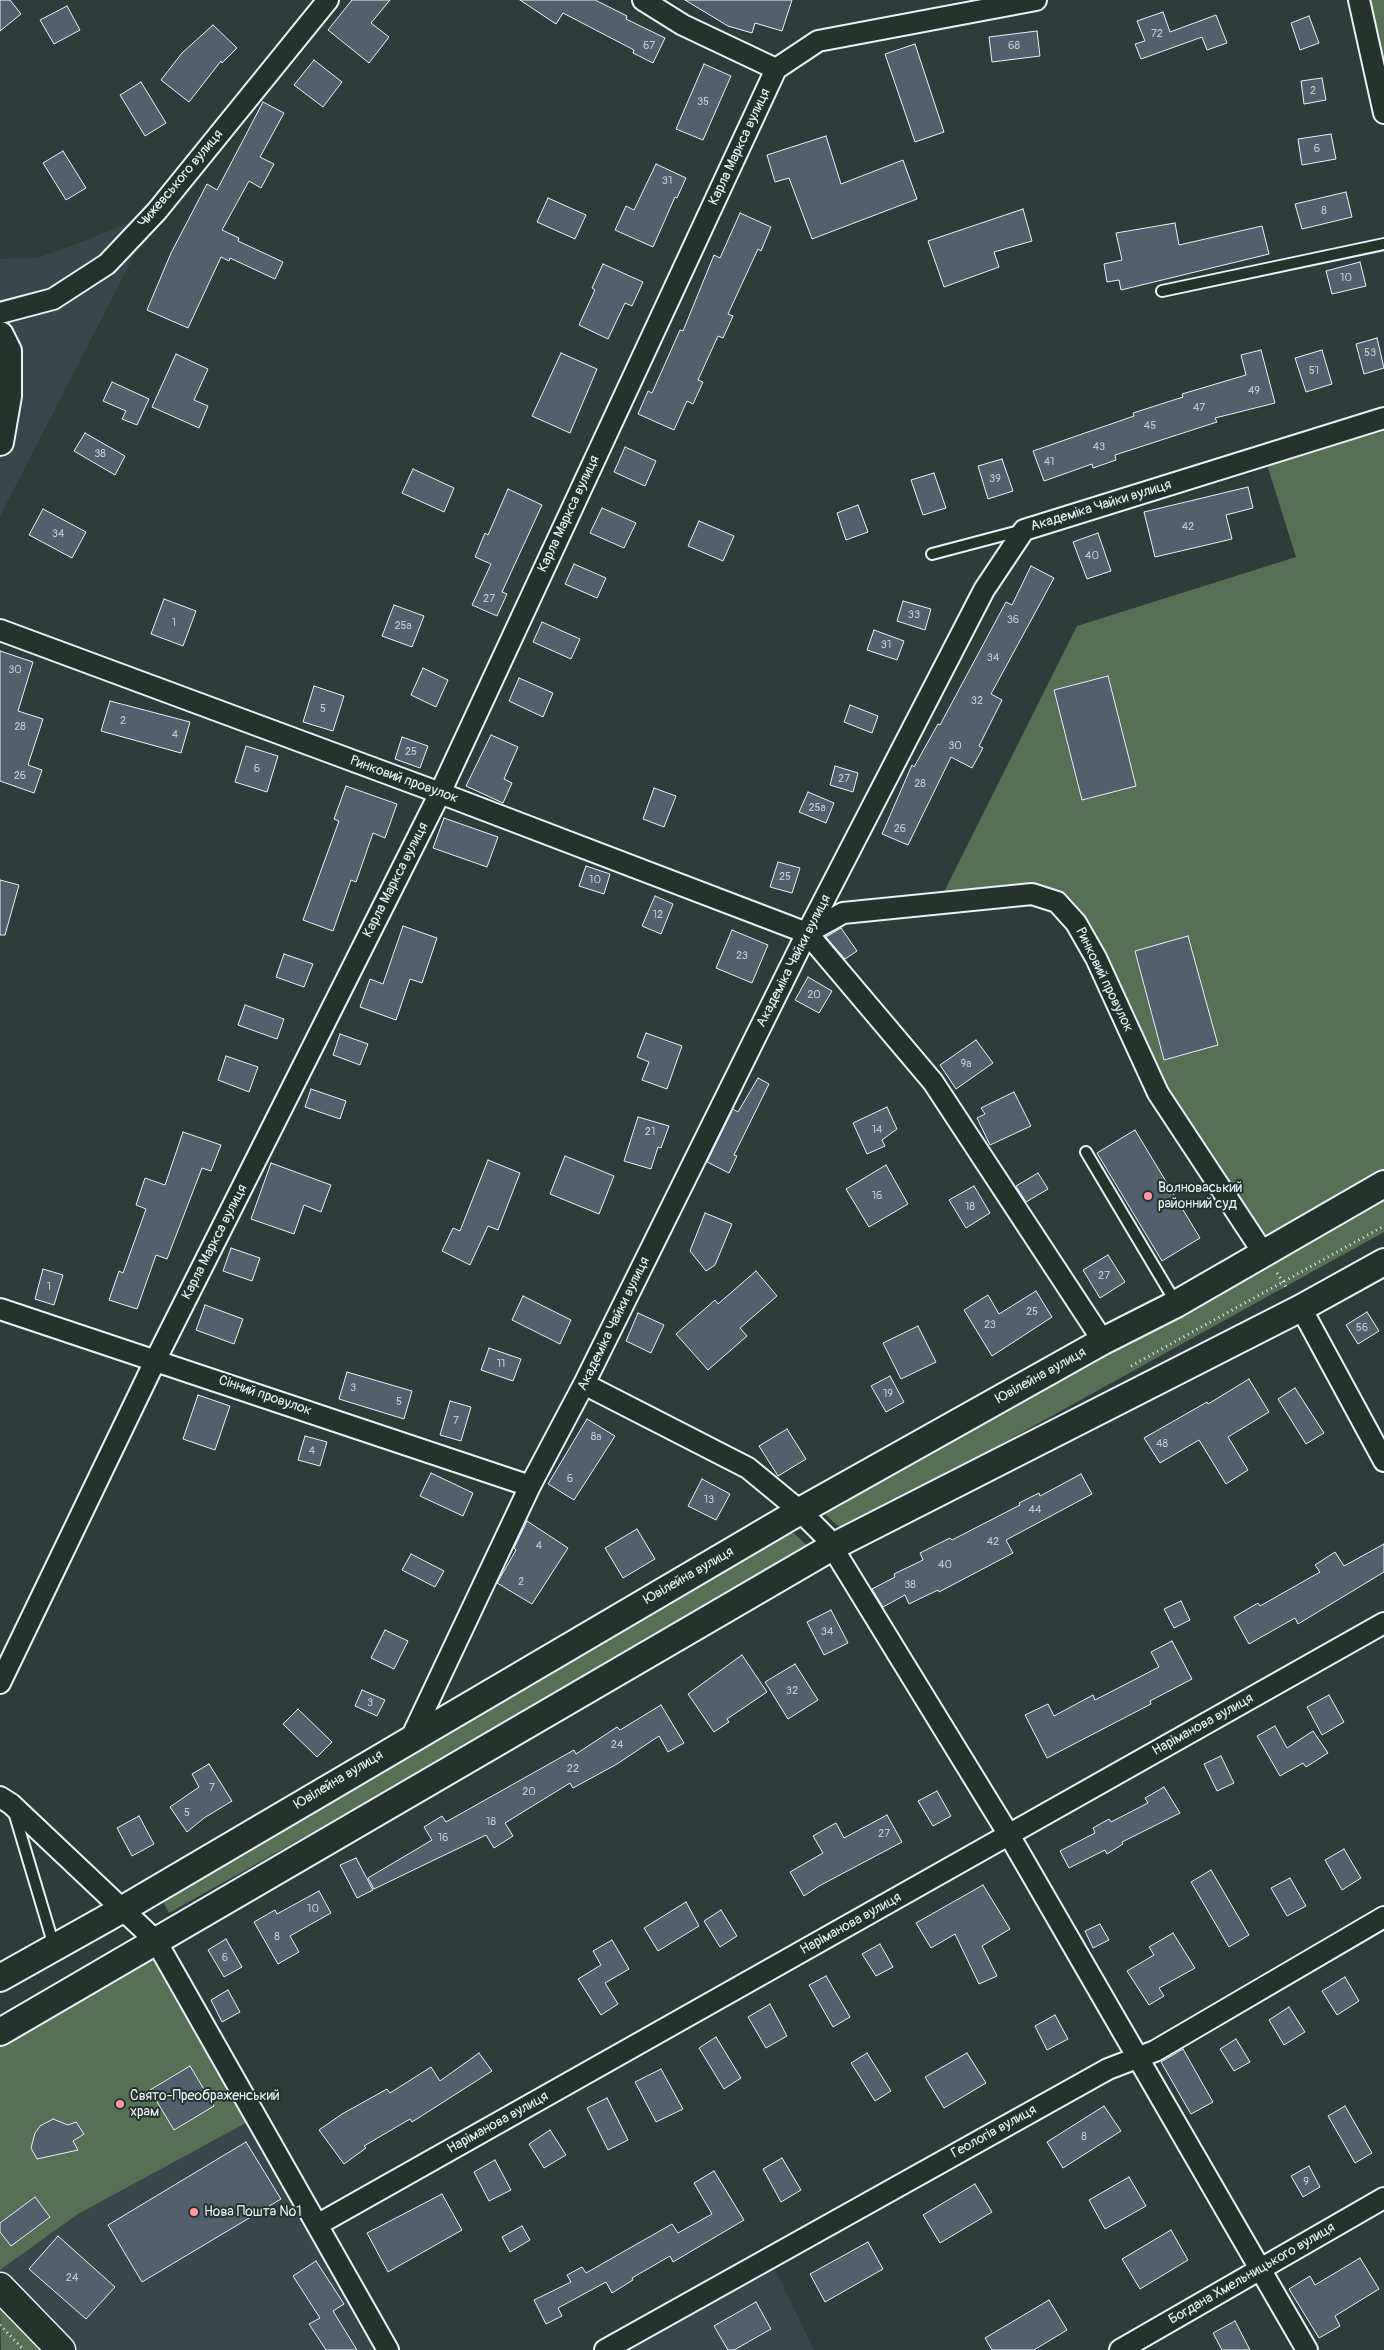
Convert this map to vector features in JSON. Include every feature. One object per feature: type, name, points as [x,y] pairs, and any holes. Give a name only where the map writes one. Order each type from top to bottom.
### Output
[{"type":"main road","points":[[0,2286],[61,2350]]},
{"type":"street","name":"Чижевського вулиця","points":[[0,313],[53,299],[107,264],[157,211],[328,0]]},
{"type":"street","points":[[643,0],[683,25],[776,69],[818,41],[1036,0]]},
{"type":"street","points":[[1359,0],[1384,113]]},
{"type":"street","name":"Карла Маркса вулиця","points":[[0,1683],[156,1359],[440,792],[776,69]]},
{"type":"street","points":[[0,335],[8,351],[8,396],[0,442]]},
{"type":"street","name":"Академіка Чайки вулиця","points":[[411,1738],[530,1486],[584,1384],[807,933],[984,590],[1024,530],[1384,418]]},
{"type":"street","name":"Ринковий провулок","points":[[0,630],[440,792],[807,933],[933,1082],[1103,1341]]},
{"type":"street","name":"Ринковий провулок","points":[[807,933],[843,913],[1032,894],[1057,902],[1076,923],[1096,958],[1158,1093],[1264,1254]]},
{"type":"street","name":"Ювілейна вулиця","points":[[0,1978],[123,1909],[800,1511],[1103,1341],[1176,1304],[1384,1184]]},
{"type":"street","points":[[0,2032],[832,1547],[1301,1308],[1384,1262]]},
{"type":"street","points":[[1301,1308],[1384,1460]]},
{"type":"street","name":"Сінний провулок","points":[[0,1309],[156,1359],[530,1486]]},
{"type":"street","points":[[584,1384],[748,1468],[800,1511],[826,1537],[1009,1835],[1307,2350]]},
{"type":"street","name":"Наріманова вулиця","points":[[317,2225],[1384,1623]]},
{"type":"street","points":[[6,1800],[156,1941],[388,2350]]},
{"type":"street","name":"Геологів вулиця","points":[[605,2350],[1108,2069],[1155,2051],[1384,1917]]},
{"type":"street","name":"Богдана Хмельницького вулиця","points":[[1120,2350],[1384,2198]]},
{"type":"lane","points":[[1162,291],[1384,244]]},
{"type":"lane","points":[[932,554],[1024,530]]},
{"type":"lane","points":[[1086,1152],[1176,1304]]},
{"type":"lane","points":[[6,1800],[55,1948]]},
{"type":"path","points":[[1264,1254],[1301,1308]]},
{"type":"path","points":[[0,2325],[24,2350]]},
{"type":"shaded area","points":[[157,211],[0,516],[0,259],[37,258],[82,242]]},
{"type":"shaded area","points":[[257,2117],[388,2350],[73,2350],[0,2272],[0,2270],[78,2214]]},
{"type":"shaded area","points":[[769,2257],[814,2350],[605,2350]]},
{"type":"green space","points":[[1359,0],[1384,0],[1384,109]]},
{"type":"green space","points":[[1384,420],[1384,1171],[1266,1235],[1158,1093],[1057,902],[938,904],[1077,626],[1296,557],[1264,455]]},
{"type":"green space","points":[[1384,1186],[1384,1232],[844,1531],[816,1507]]},
{"type":"green space","points":[[787,1527],[813,1551],[169,1913],[156,1888]]},
{"type":"green space","points":[[161,1950],[257,2117],[78,2214],[0,2270],[0,2045]]},
{"type":"green space","points":[[0,2305],[52,2350],[1,2350]]},
{"type":"building","points":[[0,0],[10,0],[21,14],[0,31]]},
{"type":"building","points":[[352,0],[390,0],[371,23],[389,37],[369,63],[328,30]]},
{"type":"building","points":[[520,0],[595,0],[627,16],[626,19],[665,38],[653,63],[633,53],[634,50],[563,13],[556,24]]},
{"type":"building","points":[[685,0],[792,0],[782,31],[755,23],[752,33],[728,26]]},
{"type":"building","points":[[67,6],[80,30],[54,44],[40,20]]},
{"type":"building","points":[[1163,12],[1170,32],[1216,15],[1227,43],[1207,50],[1202,37],[1141,59],[1135,44],[1145,41],[1137,21]]},
{"type":"building","points":[[1309,16],[1319,43],[1300,50],[1291,23]]},
{"type":"building","points":[[213,25],[237,48],[222,63],[221,61],[189,102],[161,80],[182,53]]},
{"type":"building","points":[[1037,31],[1040,56],[992,62],[989,37]]},
{"type":"building","points":[[915,44],[944,132],[915,142],[885,54]]},
{"type":"building","points":[[314,60],[342,82],[323,107],[294,85]]},
{"type":"building","points":[[704,64],[731,76],[703,140],[676,129]]},
{"type":"building","points":[[1322,78],[1326,100],[1304,104],[1301,81]]},
{"type":"building","points":[[141,82],[166,123],[145,136],[120,95]]},
{"type":"building","points":[[263,102],[284,113],[260,157],[274,164],[261,188],[249,181],[222,230],[239,238],[238,241],[283,262],[275,279],[230,258],[229,261],[221,257],[188,328],[147,310],[171,253],[207,184],[217,190]]},
{"type":"building","points":[[1331,134],[1336,159],[1302,165],[1298,139]]},
{"type":"building","points":[[826,136],[841,184],[903,160],[917,199],[812,239],[789,178],[775,182],[767,155]]},
{"type":"building","points":[[63,151],[86,188],[66,200],[43,163]]},
{"type":"building","points":[[656,164],[686,178],[677,198],[675,197],[653,247],[615,230],[626,206],[634,210]]},
{"type":"building","points":[[1346,192],[1352,217],[1302,229],[1295,204]]},
{"type":"building","points":[[548,198],[586,215],[575,239],[537,222]]},
{"type":"building","points":[[1023,209],[1032,241],[994,252],[999,267],[944,287],[928,241]]},
{"type":"building","points":[[740,213],[771,227],[761,251],[758,249],[728,314],[733,316],[723,338],[718,336],[698,380],[703,382],[693,404],[687,401],[674,430],[638,414],[648,391],[652,393],[680,330],[683,331],[714,255],[720,258]]},
{"type":"building","points":[[1175,223],[1179,245],[1262,226],[1269,254],[1121,290],[1119,280],[1107,282],[1104,264],[1122,260],[1116,233]]},
{"type":"building","points":[[1360,262],[1366,286],[1332,294],[1326,271]]},
{"type":"building","points":[[603,264],[643,282],[632,306],[625,303],[608,339],[579,325],[595,290],[592,288]]},
{"type":"building","points":[[1377,338],[1384,368],[1364,374],[1356,344]]},
{"type":"building","points":[[1261,350],[1275,403],[1215,418],[1217,422],[1115,455],[1116,460],[1093,468],[1092,464],[1044,481],[1033,451],[1134,416],[1133,413],[1183,397],[1182,394],[1246,375],[1241,355]]},
{"type":"building","points":[[1322,350],[1332,384],[1306,392],[1295,358]]},
{"type":"building","points":[[561,353],[597,369],[570,433],[532,416]]},
{"type":"building","points":[[176,354],[208,369],[194,400],[208,406],[199,428],[152,407]]},
{"type":"building","points":[[112,382],[149,399],[137,425],[122,419],[126,411],[103,401]]},
{"type":"building","points":[[85,433],[125,456],[115,475],[74,451]]},
{"type":"building","points":[[625,447],[656,461],[645,486],[614,472]]},
{"type":"building","points":[[1002,459],[1013,491],[988,499],[978,466]]},
{"type":"building","points":[[413,469],[454,488],[444,512],[402,493]]},
{"type":"building","points":[[934,473],[946,508],[923,515],[911,480]]},
{"type":"building","points":[[1248,487],[1253,508],[1226,515],[1232,539],[1155,557],[1144,512]]},
{"type":"building","points":[[508,489],[542,505],[502,592],[507,594],[497,616],[472,605],[491,564],[475,557],[485,533],[488,535]]},
{"type":"building","points":[[858,505],[868,532],[846,540],[837,513]]},
{"type":"building","points":[[602,508],[636,523],[624,548],[590,533]]},
{"type":"building","points":[[43,509],[86,532],[72,558],[29,535]]},
{"type":"building","points":[[699,521],[734,536],[723,561],[688,546]]},
{"type":"building","points":[[1098,533],[1111,571],[1087,579],[1073,542]]},
{"type":"building","points":[[574,564],[606,578],[597,598],[565,584]]},
{"type":"building","points":[[1031,566],[1054,578],[991,694],[1002,700],[979,746],[983,748],[972,768],[951,757],[908,845],[882,834],[912,765],[914,767],[938,724],[940,725],[1006,602],[1012,605]]},
{"type":"building","points":[[164,599],[196,611],[183,646],[151,634]]},
{"type":"building","points":[[903,601],[931,609],[925,630],[897,621]]},
{"type":"building","points":[[394,605],[424,616],[412,647],[382,636]]},
{"type":"building","points":[[542,622],[580,639],[571,659],[533,642]]},
{"type":"building","points":[[874,630],[904,641],[897,660],[867,650]]},
{"type":"building","points":[[0,651],[33,662],[18,711],[43,719],[28,765],[42,770],[34,793],[0,781]]},
{"type":"building","points":[[423,668],[448,680],[436,707],[411,695]]},
{"type":"building","points":[[1108,676],[1136,786],[1082,800],[1054,690]]},
{"type":"building","points":[[519,678],[553,693],[543,717],[509,701]]},
{"type":"building","points":[[314,686],[344,696],[333,731],[303,722]]},
{"type":"building","points":[[110,701],[190,722],[181,753],[101,731]]},
{"type":"building","points":[[850,705],[878,716],[872,733],[844,722]]},
{"type":"building","points":[[491,735],[518,747],[504,779],[512,783],[503,803],[466,786]]},
{"type":"building","points":[[402,737],[428,746],[420,768],[395,759]]},
{"type":"building","points":[[246,746],[278,756],[267,792],[235,782]]},
{"type":"building","points":[[835,766],[858,773],[853,792],[830,785]]},
{"type":"building","points":[[346,786],[397,804],[385,838],[373,833],[356,882],[351,880],[333,931],[303,920],[339,821],[334,819]]},
{"type":"building","points":[[654,788],[676,796],[664,827],[643,819]]},
{"type":"building","points":[[808,792],[834,803],[826,823],[799,812]]},
{"type":"building","points":[[444,818],[498,837],[487,867],[433,848]]},
{"type":"building","points":[[778,862],[800,868],[792,893],[770,887]]},
{"type":"building","points":[[586,866],[610,874],[604,894],[579,886]]},
{"type":"building","points":[[0,880],[19,885],[5,935],[0,935]]},
{"type":"building","points":[[655,896],[673,904],[661,934],[642,926]]},
{"type":"building","points":[[403,926],[437,938],[422,983],[410,979],[396,1020],[360,1007],[370,979],[383,984]]},
{"type":"building","points":[[841,928],[857,951],[845,959],[826,937]]},
{"type":"building","points":[[732,930],[768,945],[752,983],[716,968]]},
{"type":"building","points":[[1188,936],[1218,1045],[1164,1060],[1135,951]]},
{"type":"building","points":[[284,954],[313,964],[304,987],[276,977]]},
{"type":"building","points":[[808,977],[832,991],[819,1013],[795,1000]]},
{"type":"building","points":[[245,1005],[284,1019],[277,1039],[238,1025]]},
{"type":"building","points":[[646,1033],[682,1046],[667,1089],[642,1080],[649,1062],[637,1057]]},
{"type":"building","points":[[340,1034],[368,1044],[360,1065],[333,1055]]},
{"type":"building","points":[[976,1040],[993,1063],[956,1089],[940,1065]]},
{"type":"building","points":[[226,1056],[258,1067],[249,1092],[218,1080]]},
{"type":"building","points":[[758,1078],[769,1084],[734,1155],[737,1156],[729,1173],[707,1162],[733,1109],[738,1112]]},
{"type":"building","points":[[311,1089],[346,1101],[340,1119],[305,1107]]},
{"type":"building","points":[[1014,1092],[1031,1126],[990,1145],[977,1118],[985,1114],[981,1108]]},
{"type":"building","points":[[887,1107],[897,1129],[882,1140],[885,1146],[867,1154],[853,1123]]},
{"type":"building","points":[[638,1117],[669,1126],[661,1148],[658,1147],[651,1169],[624,1161]]},
{"type":"building","name":"Волноваський районний суд","points":[[1135,1130],[1200,1238],[1162,1261],[1097,1153]]},
{"type":"building","points":[[183,1132],[221,1145],[211,1171],[202,1168],[167,1259],[156,1255],[137,1309],[109,1300],[119,1271],[123,1273],[146,1209],[136,1205],[145,1178],[165,1185]]},
{"type":"building","points":[[565,1156],[614,1176],[599,1214],[550,1194]]},
{"type":"building","points":[[488,1160],[520,1173],[498,1230],[488,1226],[470,1265],[442,1251],[453,1228],[460,1231]]},
{"type":"building","points":[[271,1163],[331,1185],[321,1212],[304,1205],[294,1234],[251,1219]]},
{"type":"building","points":[[886,1165],[908,1204],[869,1227],[846,1189]]},
{"type":"building","points":[[1038,1173],[1048,1189],[1026,1202],[1016,1186]]},
{"type":"building","points":[[974,1186],[990,1213],[966,1228],[949,1200]]},
{"type":"building","points":[[705,1213],[732,1224],[715,1265],[706,1271],[690,1251]]},
{"type":"building","points":[[231,1248],[260,1258],[252,1281],[223,1271]]},
{"type":"building","points":[[1108,1255],[1125,1282],[1100,1298],[1083,1270]]},
{"type":"building","points":[[43,1269],[63,1275],[54,1305],[35,1299]]},
{"type":"building","points":[[756,1271],[777,1296],[740,1328],[747,1336],[708,1370],[676,1334],[715,1300],[718,1304]]},
{"type":"building","points":[[1036,1291],[1052,1317],[992,1356],[964,1310],[988,1295],[999,1314]]},
{"type":"building","points":[[523,1296],[571,1320],[560,1344],[512,1320]]},
{"type":"building","points":[[205,1305],[243,1319],[234,1344],[196,1330]]},
{"type":"building","points":[[1367,1312],[1379,1331],[1358,1344],[1346,1325]]},
{"type":"building","points":[[638,1313],[664,1325],[651,1353],[626,1341]]},
{"type":"building","points":[[918,1326],[936,1362],[901,1379],[883,1343]]},
{"type":"building","points":[[489,1348],[521,1359],[513,1381],[481,1370]]},
{"type":"building","points":[[347,1372],[412,1391],[404,1419],[339,1399]]},
{"type":"building","points":[[890,1376],[904,1402],[886,1412],[871,1386]]},
{"type":"building","points":[[1249,1379],[1269,1412],[1228,1437],[1248,1470],[1226,1484],[1199,1440],[1160,1463],[1144,1438],[1207,1402],[1208,1404]]},
{"type":"building","points":[[1295,1388],[1324,1433],[1306,1444],[1278,1399]]},
{"type":"building","points":[[198,1395],[230,1406],[215,1450],[183,1439]]},
{"type":"building","points":[[450,1401],[471,1407],[461,1441],[440,1435]]},
{"type":"building","points":[[587,1419],[615,1436],[574,1500],[548,1484]]},
{"type":"building","points":[[787,1429],[806,1459],[778,1476],[759,1446]]},
{"type":"building","points":[[305,1436],[327,1442],[320,1466],[298,1460]]},
{"type":"building","points":[[431,1473],[473,1493],[463,1516],[420,1496]]},
{"type":"building","points":[[1081,1474],[1092,1494],[1006,1540],[1013,1553],[939,1592],[938,1590],[909,1604],[905,1595],[883,1607],[872,1589],[895,1577],[894,1574],[923,1560],[920,1553],[950,1538],[952,1540],[1020,1505],[1019,1503],[1039,1493],[1040,1496]]},
{"type":"building","points":[[702,1479],[730,1494],[716,1520],[688,1506]]},
{"type":"building","points":[[527,1521],[568,1548],[532,1604],[497,1583],[516,1550],[514,1548]]},
{"type":"building","points":[[637,1529],[655,1559],[623,1578],[605,1548]]},
{"type":"building","points":[[1384,1544],[1384,1572],[1298,1624],[1295,1618],[1249,1644],[1234,1617],[1258,1603],[1260,1606],[1320,1572],[1315,1565],[1335,1552],[1344,1566]]},
{"type":"building","points":[[411,1554],[444,1571],[435,1587],[402,1570]]},
{"type":"building","points":[[1181,1601],[1190,1620],[1174,1628],[1164,1609]]},
{"type":"building","points":[[831,1610],[848,1643],[824,1655],[807,1622]]},
{"type":"building","points":[[385,1630],[408,1641],[394,1669],[371,1658]]},
{"type":"building","points":[[1172,1641],[1192,1679],[1150,1701],[1151,1704],[1047,1758],[1025,1715],[1048,1704],[1054,1716],[1093,1695],[1095,1700],[1159,1667],[1151,1652]]},
{"type":"building","points":[[742,1655],[767,1692],[727,1719],[729,1722],[714,1732],[688,1694]]},
{"type":"building","points":[[795,1664],[818,1700],[788,1719],[765,1682]]},
{"type":"building","points":[[362,1690],[385,1700],[377,1716],[355,1706]]},
{"type":"building","points":[[1329,1695],[1344,1722],[1322,1735],[1307,1707]]},
{"type":"building","points":[[661,1705],[684,1743],[668,1752],[659,1736],[617,1764],[573,1788],[570,1783],[505,1823],[513,1836],[494,1848],[486,1835],[374,1889],[368,1878],[432,1840],[424,1827],[442,1816],[446,1822],[574,1750],[576,1754],[617,1727],[620,1730]]},
{"type":"building","points":[[298,1709],[332,1742],[317,1757],[283,1724]]},
{"type":"building","points":[[1275,1726],[1287,1748],[1313,1731],[1328,1753],[1306,1767],[1303,1763],[1280,1776],[1257,1736]]},
{"type":"building","points":[[1221,1756],[1234,1783],[1217,1791],[1204,1764]]},
{"type":"building","points":[[209,1764],[232,1801],[204,1818],[187,1832],[170,1807],[199,1787],[192,1774]]},
{"type":"building","points":[[1164,1787],[1180,1813],[1122,1842],[1123,1844],[1107,1854],[1105,1850],[1069,1868],[1060,1851],[1095,1833],[1093,1828],[1109,1819],[1111,1822],[1148,1803],[1145,1798]]},
{"type":"building","points":[[937,1791],[951,1816],[933,1826],[918,1801]]},
{"type":"building","points":[[887,1815],[902,1842],[819,1886],[804,1896],[790,1872],[823,1853],[813,1836],[836,1823],[844,1838]]},
{"type":"building","points":[[139,1816],[154,1844],[132,1856],[117,1828]]},
{"type":"building","points":[[1344,1849],[1361,1878],[1342,1890],[1325,1860]]},
{"type":"building","points":[[356,1858],[373,1890],[357,1898],[340,1865]]},
{"type":"building","points":[[1211,1870],[1249,1935],[1229,1947],[1191,1882]]},
{"type":"building","points":[[1290,1878],[1306,1906],[1287,1916],[1271,1888]]},
{"type":"building","points":[[983,1885],[1010,1929],[982,1946],[997,1976],[979,1984],[955,1934],[931,1948],[916,1923]]},
{"type":"building","points":[[319,1891],[331,1913],[290,1936],[299,1952],[278,1964],[254,1922],[275,1910],[277,1914]]},
{"type":"building","points":[[686,1902],[699,1926],[658,1951],[644,1928]]},
{"type":"building","points":[[721,1910],[737,1936],[720,1947],[704,1921]]},
{"type":"building","points":[[1100,1924],[1109,1940],[1093,1948],[1085,1931]]},
{"type":"building","points":[[1173,1933],[1195,1968],[1159,1988],[1164,1996],[1149,2005],[1127,1971],[1154,1955],[1149,1947]]},
{"type":"building","points":[[226,1939],[242,1967],[224,1977],[208,1950]]},
{"type":"building","points":[[612,1940],[629,1969],[605,1983],[618,2004],[601,2015],[578,1979],[601,1965],[593,1951]]},
{"type":"building","points":[[880,1944],[893,1967],[876,1976],[862,1954]]},
{"type":"building","points":[[826,1976],[850,2017],[833,2027],[809,1985]]},
{"type":"building","points":[[1345,1977],[1359,2001],[1337,2015],[1322,1991]]},
{"type":"building","points":[[228,1990],[240,2012],[222,2022],[211,2000]]},
{"type":"building","points":[[770,2004],[787,2036],[766,2048],[748,2017]]},
{"type":"building","points":[[1289,2007],[1305,2032],[1284,2045],[1269,2020]]},
{"type":"building","points":[[1055,2015],[1068,2039],[1047,2050],[1035,2026]]},
{"type":"building","points":[[716,2037],[741,2078],[724,2089],[699,2048]]},
{"type":"building","points":[[1236,2039],[1250,2062],[1234,2071],[1220,2049]]},
{"type":"building","points":[[1183,2049],[1213,2102],[1191,2114],[1161,2062]]},
{"type":"building","points":[[479,2053],[492,2071],[412,2122],[410,2119],[364,2146],[366,2148],[344,2164],[319,2130],[342,2114],[387,2089],[390,2093],[431,2067],[440,2081]]},
{"type":"building","points":[[867,2053],[891,2091],[875,2101],[851,2063]]},
{"type":"building","points":[[967,2053],[986,2083],[944,2108],[925,2077]]},
{"type":"building","points":[[190,2066],[214,2106],[174,2130],[150,2090]]},
{"type":"building","points":[[661,2069],[683,2109],[656,2122],[635,2082]]},
{"type":"building","points":[[607,2098],[628,2140],[608,2150],[587,2108]]},
{"type":"building","points":[[1104,2106],[1121,2131],[1063,2168],[1047,2142]]},
{"type":"building","points":[[1345,2106],[1372,2153],[1355,2163],[1328,2116]]},
{"type":"building","points":[[53,2119],[68,2125],[76,2122],[84,2134],[73,2141],[78,2150],[37,2159],[31,2148],[35,2133],[40,2126]]},
{"type":"building","points":[[550,2130],[566,2155],[544,2168],[529,2144]]},
{"type":"building","name":"Нова Пошта №1","points":[[246,2142],[281,2199],[142,2282],[108,2225]]},
{"type":"building","points":[[782,2158],[801,2190],[781,2202],[763,2169]]},
{"type":"building","points":[[495,2160],[511,2190],[489,2201],[474,2172]]},
{"type":"building","points":[[1309,2166],[1320,2187],[1303,2197],[1291,2176]]},
{"type":"building","points":[[714,2171],[744,2220],[673,2262],[670,2256],[632,2278],[633,2280],[612,2293],[606,2282],[558,2308],[562,2316],[546,2324],[534,2300],[571,2282],[567,2275],[582,2267],[586,2273],[672,2224],[678,2233],[712,2214],[694,2183]]},
{"type":"building","points":[[1129,2177],[1146,2206],[1105,2229],[1089,2200]]},
{"type":"building","points":[[975,2184],[992,2212],[940,2243],[923,2215]]},
{"type":"building","points":[[442,2194],[462,2230],[388,2272],[367,2233]]},
{"type":"building","points":[[35,2197],[50,2217],[11,2246],[0,2232],[0,2223]]},
{"type":"building","points":[[522,2226],[530,2240],[510,2252],[502,2237]]},
{"type":"building","points":[[1171,2230],[1188,2260],[1140,2289],[1122,2259]]},
{"type":"building","points":[[58,2236],[115,2287],[86,2319],[29,2269]]},
{"type":"building","points":[[868,2242],[883,2269],[825,2302],[810,2274]]},
{"type":"building","points":[[1360,2258],[1379,2289],[1335,2316],[1340,2326],[1319,2338],[1289,2289],[1310,2276],[1315,2285]]},
{"type":"building","points":[[316,2261],[344,2304],[333,2311],[357,2350],[326,2350],[309,2324],[320,2318],[293,2276]]},
{"type":"building","points":[[1049,2300],[1067,2330],[1034,2350],[992,2350],[985,2338]]},
{"type":"building","points":[[756,2302],[771,2329],[734,2350],[728,2350],[714,2326]]},
{"type":"building","points":[[1235,2321],[1250,2350],[1222,2350],[1213,2333]]},
{"type":"place","name":"Волноваський районний суд","points":[[1148,1196]]},
{"type":"place","name":"Свято-Преображенський храм","points":[[120,2104]]},
{"type":"place","name":"Нова Пошта №1","points":[[194,2212]]}]
